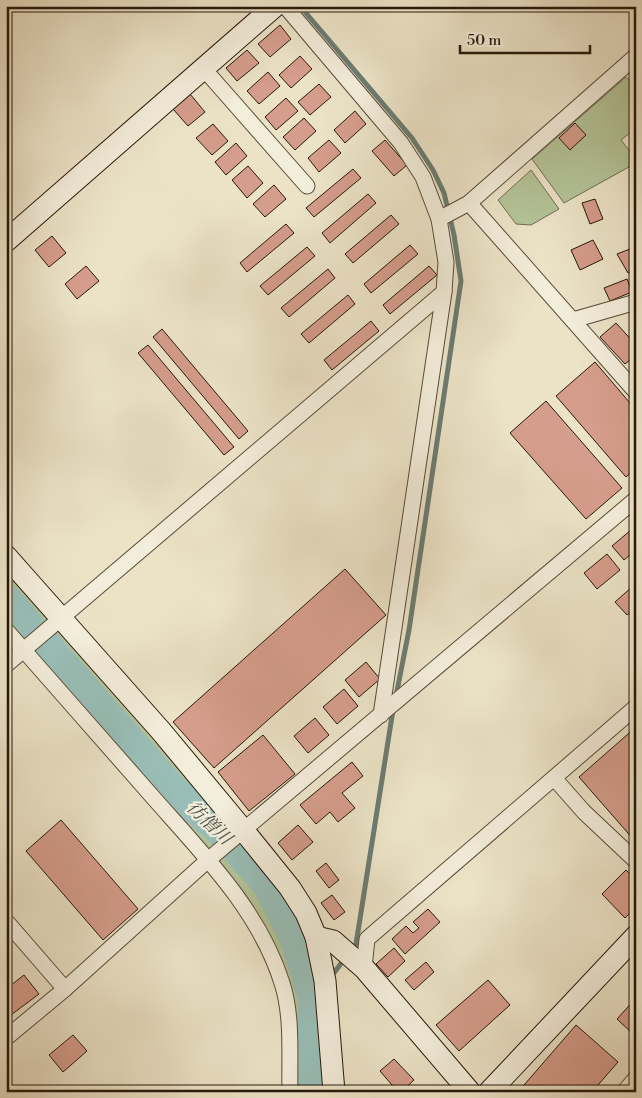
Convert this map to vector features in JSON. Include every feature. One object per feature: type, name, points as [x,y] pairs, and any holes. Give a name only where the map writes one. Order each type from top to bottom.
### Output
[{"type":"street","points":[[6,241],[275,6]]},
{"type":"street","points":[[285,6],[401,143],[423,177],[439,219],[446,262],[444,292],[381,715]]},
{"type":"street","points":[[439,219],[469,202],[636,56]]},
{"type":"street","points":[[204,69],[307,186]]},
{"type":"street","points":[[469,202],[636,392]]},
{"type":"street","points":[[6,665],[444,292]]},
{"type":"street","points":[[574,320],[636,302]]},
{"type":"street","points":[[6,1038],[65,989],[208,860],[636,498]]},
{"type":"street","points":[[6,556],[161,731],[244,831],[306,912],[316,937],[325,981],[334,1092]]},
{"type":"street","points":[[6,630],[208,860],[248,911],[268,948],[283,983],[288,1013],[290,1092]]},
{"type":"street","points":[[364,968],[367,938],[636,707]]},
{"type":"street","points":[[554,778],[584,812],[636,861]]},
{"type":"street","points":[[6,921],[65,989]]},
{"type":"street","points":[[490,1092],[636,936]]},
{"type":"street","points":[[316,937],[333,941],[364,968],[470,1092]]},
{"type":"street","points":[[624,1092],[636,1078]]},
{"type":"green space","points":[[626,77],[636,88],[636,128],[621,140],[636,159],[636,163],[564,203],[532,159]]},
{"type":"green space","points":[[531,170],[559,209],[531,225],[516,224],[498,200]]},
{"type":"green space","points":[[6,556],[60,618],[316,937],[334,1092],[290,1092],[284,991],[247,911],[6,630]]},
{"type":"building","points":[[280,25],[291,39],[270,57],[258,44]]},
{"type":"building","points":[[247,50],[259,63],[237,81],[226,68]]},
{"type":"building","points":[[300,56],[312,69],[291,88],[279,75]]},
{"type":"building","points":[[268,72],[280,86],[259,104],[247,91]]},
{"type":"building","points":[[319,84],[331,97],[310,115],[298,102]]},
{"type":"building","points":[[190,94],[205,112],[188,126],[173,109]]},
{"type":"building","points":[[286,98],[298,111],[276,130],[265,117]]},
{"type":"building","points":[[355,111],[366,124],[345,143],[334,130]]},
{"type":"building","points":[[304,118],[316,131],[295,150],[283,137]]},
{"type":"building","points":[[575,123],[586,135],[570,150],[559,138]]},
{"type":"building","points":[[213,124],[228,141],[212,155],[196,138]]},
{"type":"building","points":[[329,140],[341,153],[319,172],[308,158]]},
{"type":"building","points":[[385,140],[407,165],[394,176],[372,151]]},
{"type":"building","points":[[236,143],[247,156],[226,175],[215,162]]},
{"type":"building","points":[[248,166],[263,183],[247,198],[232,180]]},
{"type":"building","points":[[353,169],[361,178],[314,217],[306,208]]},
{"type":"building","points":[[274,185],[286,199],[265,217],[253,204]]},
{"type":"building","points":[[368,194],[376,203],[330,243],[322,233]]},
{"type":"building","points":[[595,199],[603,219],[590,224],[582,203]]},
{"type":"building","points":[[391,215],[399,224],[353,263],[345,254]]},
{"type":"building","points":[[286,224],[294,233],[247,272],[240,263]]},
{"type":"building","points":[[52,236],[66,253],[49,267],[35,250]]},
{"type":"building","points":[[593,240],[603,259],[580,270],[571,250]]},
{"type":"building","points":[[410,245],[418,254],[371,293],[364,284]]},
{"type":"building","points":[[307,247],[315,256],[268,295],[260,286]]},
{"type":"building","points":[[630,249],[636,258],[636,269],[628,273],[617,254]]},
{"type":"building","points":[[86,266],[99,281],[77,299],[65,284]]},
{"type":"building","points":[[429,266],[437,275],[390,314],[383,305]]},
{"type":"building","points":[[328,269],[335,278],[289,317],[281,308]]},
{"type":"building","points":[[627,279],[632,292],[610,301],[604,288]]},
{"type":"building","points":[[348,295],[355,304],[309,343],[301,334]]},
{"type":"building","points":[[371,321],[379,331],[332,370],[324,360]]},
{"type":"building","points":[[616,323],[636,345],[636,355],[625,364],[600,337]]},
{"type":"building","points":[[162,329],[248,431],[239,439],[153,337]]},
{"type":"building","points":[[148,345],[234,447],[224,455],[138,353]]},
{"type":"building","points":[[595,362],[636,410],[636,468],[626,477],[556,396]]},
{"type":"building","points":[[546,401],[622,488],[586,519],[510,433]]},
{"type":"building","points":[[631,530],[636,536],[636,550],[624,560],[612,546]]},
{"type":"building","points":[[607,554],[620,570],[597,589],[584,573]]},
{"type":"building","points":[[345,569],[386,615],[214,768],[173,722]]},
{"type":"building","points":[[633,586],[636,588],[636,608],[627,615],[615,602]]},
{"type":"building","points":[[366,662],[380,679],[359,697],[345,680]]},
{"type":"building","points":[[344,689],[358,706],[337,724],[323,707]]},
{"type":"building","points":[[315,718],[329,735],[308,753],[294,736]]},
{"type":"building","points":[[636,727],[636,838],[634,840],[579,777]]},
{"type":"building","points":[[263,735],[295,774],[249,811],[218,772]]},
{"type":"building","points":[[352,762],[363,776],[342,793],[355,808],[338,822],[330,812],[316,824],[300,805]]},
{"type":"building","points":[[61,820],[138,909],[103,940],[26,851]]},
{"type":"building","points":[[298,825],[313,842],[292,860],[278,843]]},
{"type":"building","points":[[326,863],[339,880],[329,888],[316,871]]},
{"type":"building","points":[[626,870],[636,880],[636,907],[625,918],[602,894]]},
{"type":"building","points":[[332,895],[345,912],[334,920],[321,903]]},
{"type":"building","points":[[428,909],[440,922],[405,954],[392,939],[406,926],[413,933],[419,928],[413,922]]},
{"type":"building","points":[[394,948],[405,961],[388,977],[376,964]]},
{"type":"building","points":[[426,962],[434,972],[414,990],[405,980]]},
{"type":"building","points":[[24,975],[39,994],[11,1015],[6,1008],[6,989]]},
{"type":"building","points":[[488,980],[510,1005],[459,1051],[436,1025]]},
{"type":"building","points":[[636,998],[636,1037],[617,1019]]},
{"type":"building","points":[[576,1025],[618,1062],[592,1092],[518,1092]]},
{"type":"building","points":[[73,1035],[87,1051],[63,1072],[49,1055]]},
{"type":"building","points":[[394,1059],[414,1080],[401,1092],[398,1092],[380,1071]]},
{"type":"waterway","points":[[300,6],[412,138],[433,170],[444,193],[454,235],[461,281],[409,630],[396,696]]},
{"type":"waterway","name":"彷僧川","points":[[6,599],[172,789],[219,829],[268,885],[294,936],[314,998],[312,1092]]},
{"type":"waterway","points":[[351,951],[356,944],[393,710]]},
{"type":"waterway","points":[[331,977],[345,958]]}]
